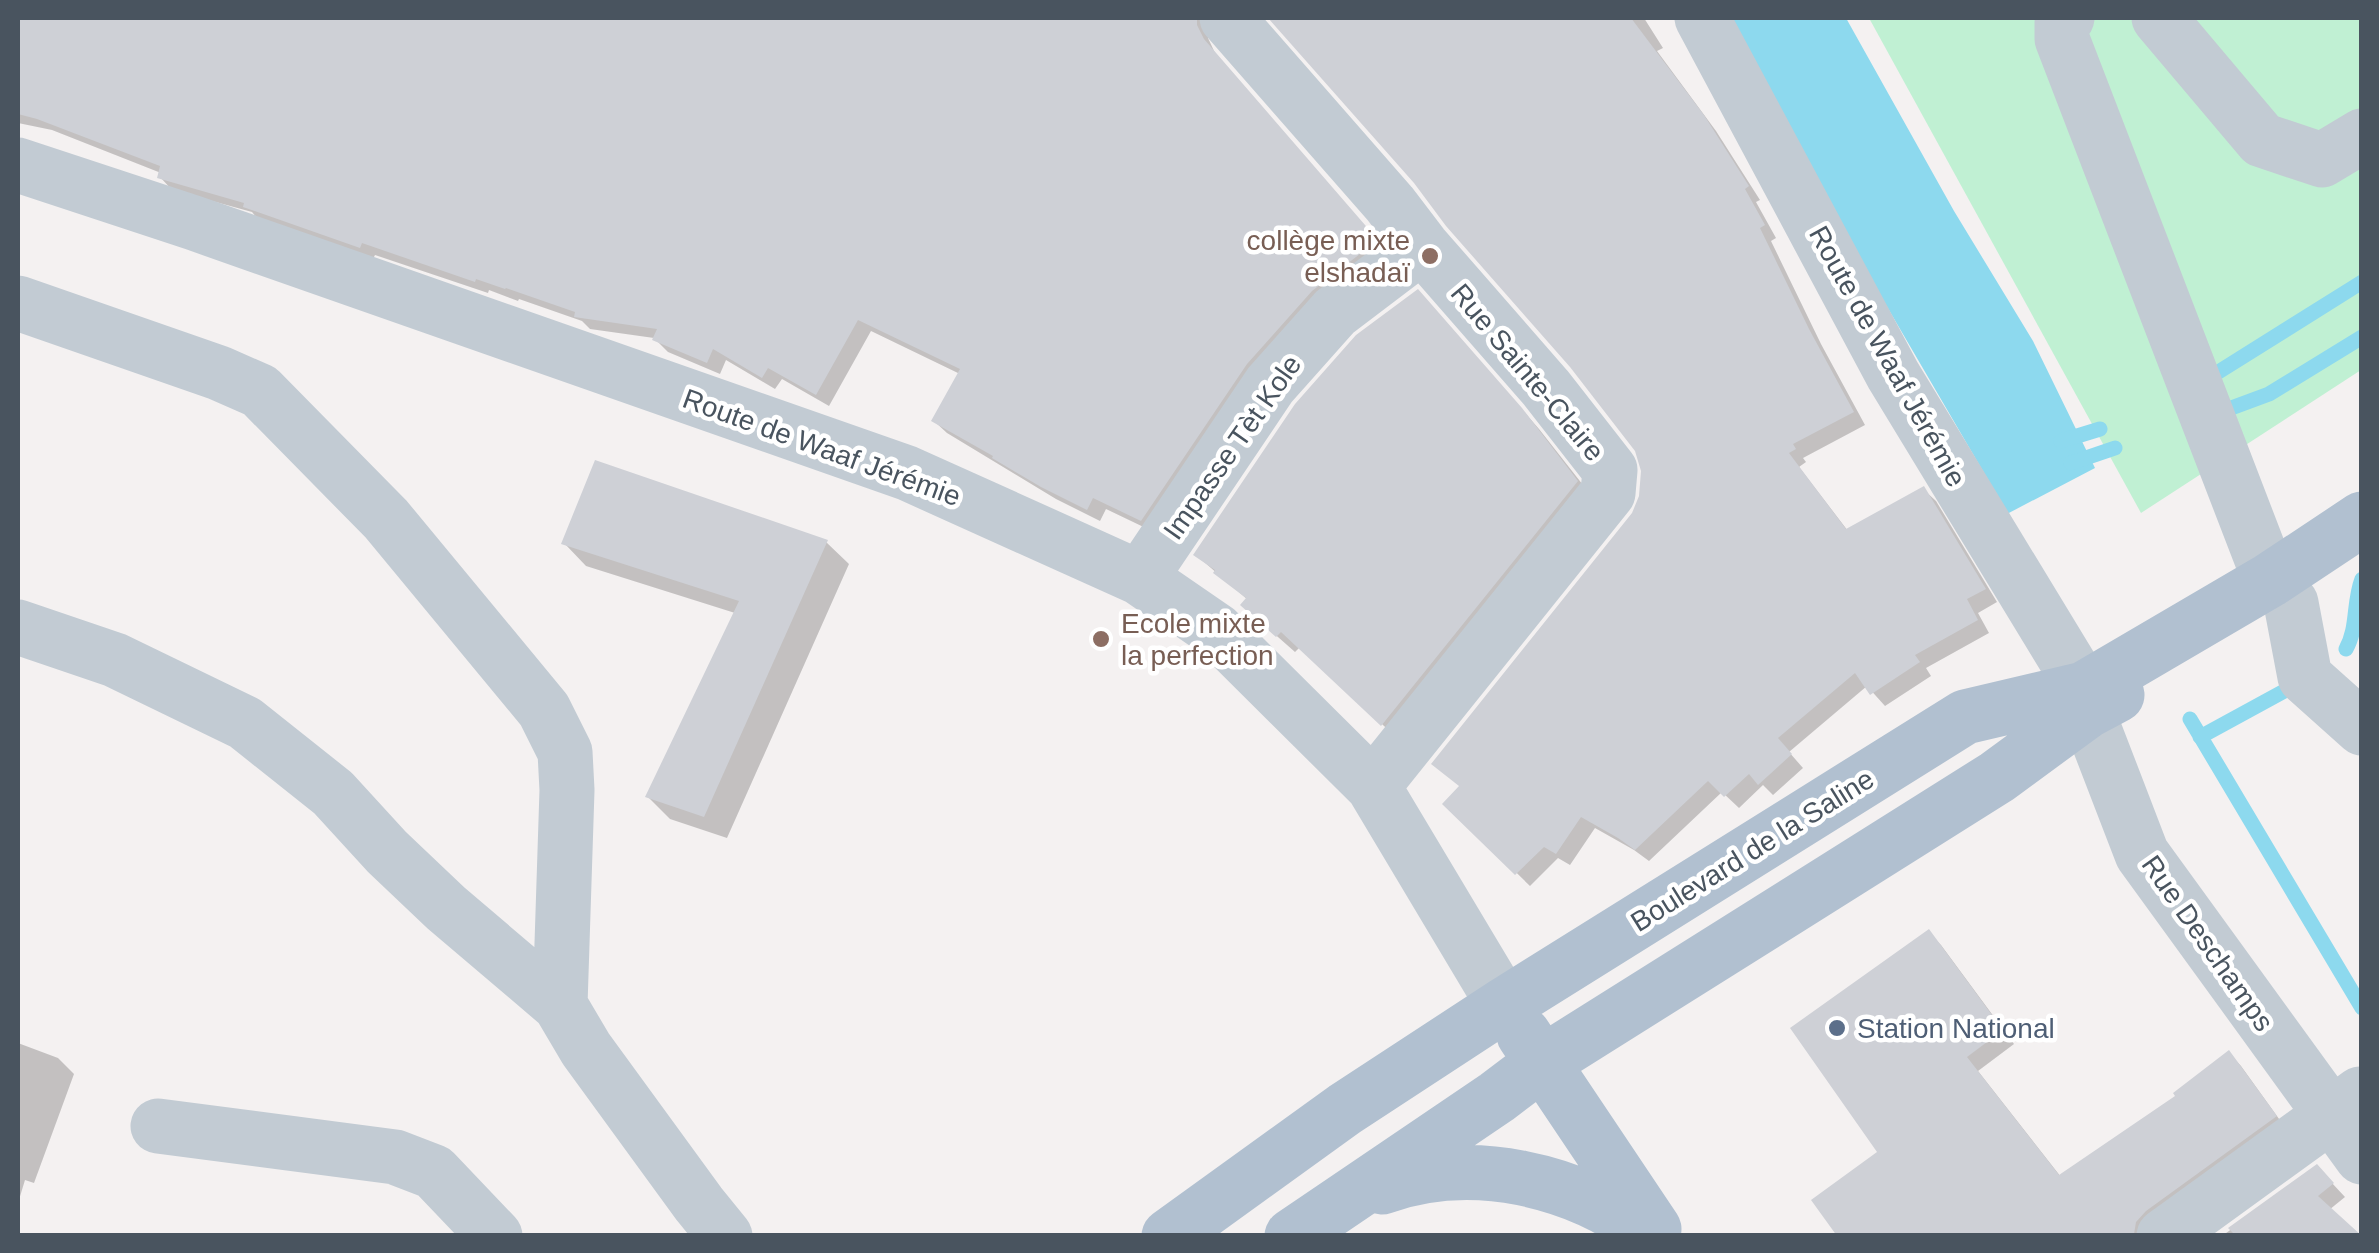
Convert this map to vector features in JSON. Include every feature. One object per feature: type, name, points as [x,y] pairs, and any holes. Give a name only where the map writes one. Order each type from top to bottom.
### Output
[{"type":"main road","name":"Boulevard de la Saline","points":[[2280,592],[2362,520]]},
{"type":"main road","name":"Boulevard de la Saline","points":[[1292,1236],[1497,1097],[1542,1062],[1997,777],[2086,700],[2280,592],[2362,554]]},
{"type":"main road","name":"Boulevard de la Saline","points":[[1169,1236],[1345,1109],[1504,1005],[1965,717],[2086,700]]},
{"type":"main road","points":[[1504,1005],[1658,1236]]},
{"type":"main road","points":[[1346,1200],[1392,1183],[1440,1174],[1490,1173],[1538,1181],[1585,1196],[1650,1236]]},
{"type":"street","name":"Rue Sainte-Claire","points":[[1227,18],[1546,388],[1610,470],[1608,493],[1374,786]]},
{"type":"street","name":"Route de Waaf Jérémie","points":[[1702,18],[1893,376],[2086,700]]},
{"type":"street","points":[[2067,18],[2062,22],[2062,40],[2280,592],[2306,677],[2362,728]]},
{"type":"street","points":[[2159,18],[2262,140],[2322,160],[2362,136]]},
{"type":"street","name":"Route de Waaf Jérémie","points":[[18,165],[906,473],[1140,578],[1217,631],[1374,786],[1504,1005]]},
{"type":"street","name":"Impasse Tèt Kole","points":[[1140,578],[1270,385],[1335,312],[1422,246]]},
{"type":"street","points":[[18,302],[260,391],[386,519],[544,710],[565,752],[560,1005]]},
{"type":"street","points":[[18,627],[115,660],[245,722],[333,793],[446,908],[560,1005],[586,1049],[725,1236]]},
{"type":"street","name":"Rue Deschamps","points":[[2086,700],[2142,854],[2351,1122]]},
{"type":"street","points":[[2164,1236],[2351,1122]]},
{"type":"street","points":[[158,1126],[394,1157],[434,1172],[496,1236]]},
{"type":"green space","points":[[1869,18],[2361,18],[2361,370],[2141,513]]},
{"type":"water","points":[[1729,18],[1846,18],[1954,211],[2033,341],[2095,468],[2005,515]]},
{"type":"building","points":[[18,18],[1197,18],[1204,39],[1378,240],[1312,291],[1247,364],[1141,521],[1093,498],[1087,510],[931,421],[960,369],[858,320],[816,395],[768,368],[762,378],[713,349],[707,363],[652,340],[657,329],[574,317],[575,312],[506,288],[476,279],[475,282],[362,243],[360,248],[243,207],[244,203],[157,178],[160,166],[18,114]]},
{"type":"building","points":[[1268,18],[1631,18],[1704,115],[1749,186],[1745,189],[1765,225],[1760,228],[1854,412],[1793,444],[1796,449],[1789,453],[1846,529],[1924,486],[1986,589],[1967,599],[1978,620],[1915,655],[1920,662],[1870,695],[1855,673],[1778,738],[1792,754],[1758,785],[1749,774],[1724,797],[1708,781],[1635,850],[1581,817],[1556,854],[1544,847],[1515,875],[1442,804],[1459,786],[1431,764],[1632,513],[1639,496],[1641,471],[1635,451],[1570,367]]},
{"type":"building","points":[[1418,289],[1522,408],[1578,481],[1381,726],[1281,632],[1276,637],[1240,605],[1246,598],[1193,555],[1295,404],[1356,335]]},
{"type":"building","points":[[595,460],[828,540],[704,817],[645,797],[739,601],[561,544]]},
{"type":"building","points":[[1929,929],[2003,1030],[1967,1057],[2059,1175],[2175,1096],[2173,1093],[2229,1050],[2277,1116],[2146,1211],[2131,1236],[1837,1236],[1811,1200],[1877,1152],[1790,1028]]},
{"type":"building","points":[[2317,1164],[2334,1183],[2318,1196],[2362,1236],[2236,1236],[2228,1228]]},
{"type":"waterway","points":[[2204,381],[2362,282]]},
{"type":"waterway","points":[[2215,414],[2269,394],[2362,337]]},
{"type":"waterway","points":[[2061,441],[2100,429]]},
{"type":"waterway","points":[[2071,463],[2115,448]]},
{"type":"waterway","points":[[2346,649],[2362,579]]},
{"type":"waterway","points":[[2200,737],[2288,689]]},
{"type":"waterway","points":[[2190,719],[2362,1008]]},
{"type":"place","name":"collège mixte elshadaï","points":[[1430,256]]},
{"type":"place","name":"Ecole mixte la perfection","points":[[1101,639]]},
{"type":"place","name":"Station National","points":[[1837,1028]]}]
